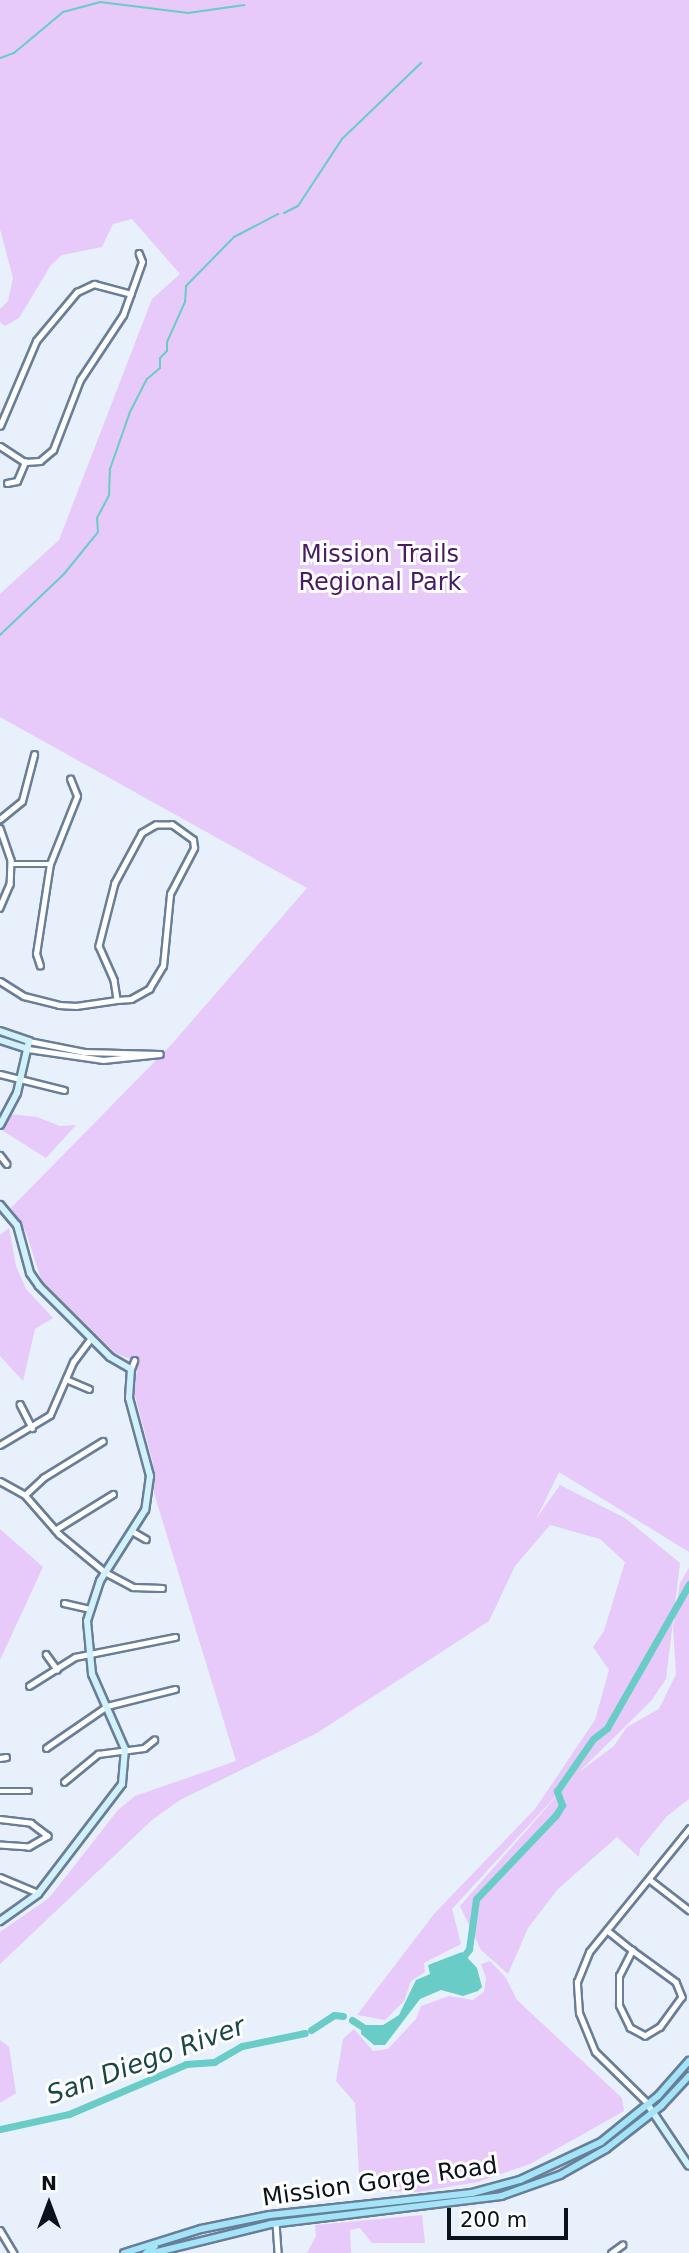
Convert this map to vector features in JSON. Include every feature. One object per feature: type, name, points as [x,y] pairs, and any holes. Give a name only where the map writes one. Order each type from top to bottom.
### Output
[{"type":"main road","name":"Mission Gorge Road","points":[[124,2253],[270,2215],[498,2188],[585,2151],[648,2105],[689,2061]]},
{"type":"main road","name":"Mission Gorge Road","points":[[153,2253],[276,2223],[501,2196],[586,2161],[654,2111],[689,2076]]},
{"type":"main road","points":[[146,2253],[159,2242]]},
{"type":"street","points":[[0,446],[25,462],[40,461],[53,450],[80,380],[124,315],[142,262],[139,254]]},
{"type":"street","points":[[0,426],[36,341],[77,292],[101,284],[131,294]]},
{"type":"street","points":[[7,483],[18,481],[25,462]]},
{"type":"street","points":[[0,819],[22,801],[34,755]]},
{"type":"street","points":[[40,966],[36,954],[50,864],[77,796],[70,779]]},
{"type":"street","points":[[0,981],[24,996],[59,1005],[117,1000],[149,989],[163,966],[166,910],[176,878],[194,848],[190,836],[172,825],[152,827],[140,836],[120,872],[99,946],[114,981],[117,1000]]},
{"type":"street","points":[[0,828],[11,864],[0,908]]},
{"type":"street","points":[[11,864],[50,864]]},
{"type":"street","points":[[0,1031],[29,1041],[84,1052],[160,1054],[103,1060],[27,1049],[0,1040]]},
{"type":"street","points":[[0,1125],[20,1080],[29,1041]]},
{"type":"street","points":[[0,1074],[64,1090]]},
{"type":"street","points":[[0,1155],[7,1164]]},
{"type":"street","points":[[0,1205],[17,1225],[39,1286],[91,1338],[131,1369]]},
{"type":"street","points":[[0,1445],[50,1415],[66,1379],[91,1338]]},
{"type":"street","points":[[0,1920],[38,1894],[117,1794],[125,1770],[125,1749],[87,1654],[90,1609],[106,1572],[131,1530],[150,1490],[149,1466],[130,1398],[131,1369],[134,1361]]},
{"type":"street","points":[[66,1379],[89,1389]]},
{"type":"street","points":[[20,1404],[32,1428]]},
{"type":"street","points":[[25,1495],[43,1478],[103,1441]]},
{"type":"street","points":[[0,1481],[25,1495],[55,1530],[106,1572],[133,1587],[162,1588]]},
{"type":"street","points":[[55,1530],[113,1493]]},
{"type":"street","points":[[131,1530],[146,1539]]},
{"type":"street","points":[[64,1603],[90,1609]]},
{"type":"street","points":[[29,1686],[87,1654],[175,1637]]},
{"type":"street","points":[[46,1654],[57,1669]]},
{"type":"street","points":[[46,1748],[107,1706],[175,1689]]},
{"type":"street","points":[[64,1782],[98,1754],[144,1748],[154,1740]]},
{"type":"street","points":[[0,1791],[30,1791]]},
{"type":"street","points":[[0,1819],[31,1823],[47,1836],[29,1847],[0,1845]]},
{"type":"street","points":[[689,1829],[607,1930],[581,1969],[579,2013],[601,2061],[654,2111],[689,2166]]},
{"type":"street","points":[[0,1877],[38,1894]]},
{"type":"street","points":[[649,1879],[688,1908]]},
{"type":"street","points":[[607,1930],[676,1983],[682,1997],[660,2027],[645,2036],[630,2028],[619,2005],[618,1976],[632,1950]]},
{"type":"street","points":[[276,2223],[278,2253]]},
{"type":"street","points":[[0,2230],[14,2253]]},
{"type":"street","points":[[611,2253],[622,2245]]},
{"type":"green space","name":"Mission Trails Regional Park","points":[[0,0],[689,0],[689,1552],[559,1472],[536,1519],[560,1485],[625,1518],[680,1563],[666,1679],[651,1701],[579,1772],[614,1746],[627,1727],[659,1709],[676,1674],[673,1627],[680,1583],[689,1568],[689,1799],[667,1816],[640,1849],[639,1857],[617,1837],[558,1889],[528,1928],[508,1974],[481,1950],[460,1906],[576,1774],[452,1909],[461,1944],[424,1963],[425,1972],[411,1981],[404,2001],[385,2020],[357,2015],[434,1914],[535,1809],[595,1720],[609,1670],[593,1647],[604,1631],[625,1562],[600,1539],[550,1525],[515,1566],[489,1621],[317,1733],[180,1800],[152,1820],[0,1964],[0,1932],[49,1898],[118,1810],[135,1796],[236,1761],[154,1493],[153,1463],[134,1392],[138,1362],[115,1353],[42,1282],[26,1232],[11,1208],[172,1044],[307,888],[0,717],[0,594],[59,540],[152,299],[180,274],[132,219],[113,224],[102,247],[62,255],[51,265],[19,318],[5,326],[0,322],[0,309],[8,301],[13,278],[0,229]]},
{"type":"green space","points":[[0,1113],[37,1117],[60,1126],[76,1125],[46,1158],[0,1129]]},
{"type":"green space","points":[[9,1228],[16,1266],[26,1289],[53,1318],[35,1329],[23,1381],[0,1356],[0,1235]]},
{"type":"green space","points":[[0,1529],[43,1567],[0,1660]]},
{"type":"green space","points":[[490,1961],[506,1978],[517,2000],[622,2098],[624,2111],[530,2164],[478,2182],[418,2192],[360,2190],[355,2103],[336,2081],[343,2039],[354,2029],[373,2051],[388,2049],[416,2019],[421,2006],[449,1996],[473,2000],[484,1992],[486,1978],[481,1964]]},
{"type":"green space","points":[[0,2040],[9,2047],[16,2093],[0,2103]]},
{"type":"green space","points":[[422,2215],[425,2243],[372,2243],[360,2228],[350,2230],[351,2253],[307,2253],[316,2236],[315,2225]]},
{"type":"shaded area","points":[[462,1952],[477,1968],[482,1987],[478,1991],[463,1996],[441,1990],[420,1999],[385,2045],[374,2045],[361,2034],[361,2025],[383,2025],[399,2015],[416,1980],[430,1974],[428,1965]]},
{"type":"waterway","points":[[0,58],[14,53],[63,12],[100,2],[188,13],[244,5]]},
{"type":"waterway","points":[[284,213],[298,206],[342,139],[421,63]]},
{"type":"waterway","points":[[0,635],[64,574],[98,532],[97,518],[109,495],[110,469],[130,412],[147,379],[160,368],[160,358],[167,351],[167,342],[185,302],[186,286],[234,237],[278,214]]},
{"type":"waterway","name":"San Diego River","points":[[460,1961],[469,1949],[476,1899],[556,1815],[562,1805],[557,1791],[593,1739],[607,1728],[689,1584]]},
{"type":"waterway","name":"San Diego River","points":[[311,2030],[334,2015],[343,2016]]},
{"type":"waterway","name":"San Diego River","points":[[352,2020],[369,2031]]},
{"type":"waterway","name":"San Diego River","points":[[0,2129],[69,2114],[186,2064],[214,2062],[242,2046],[305,2033]]}]
